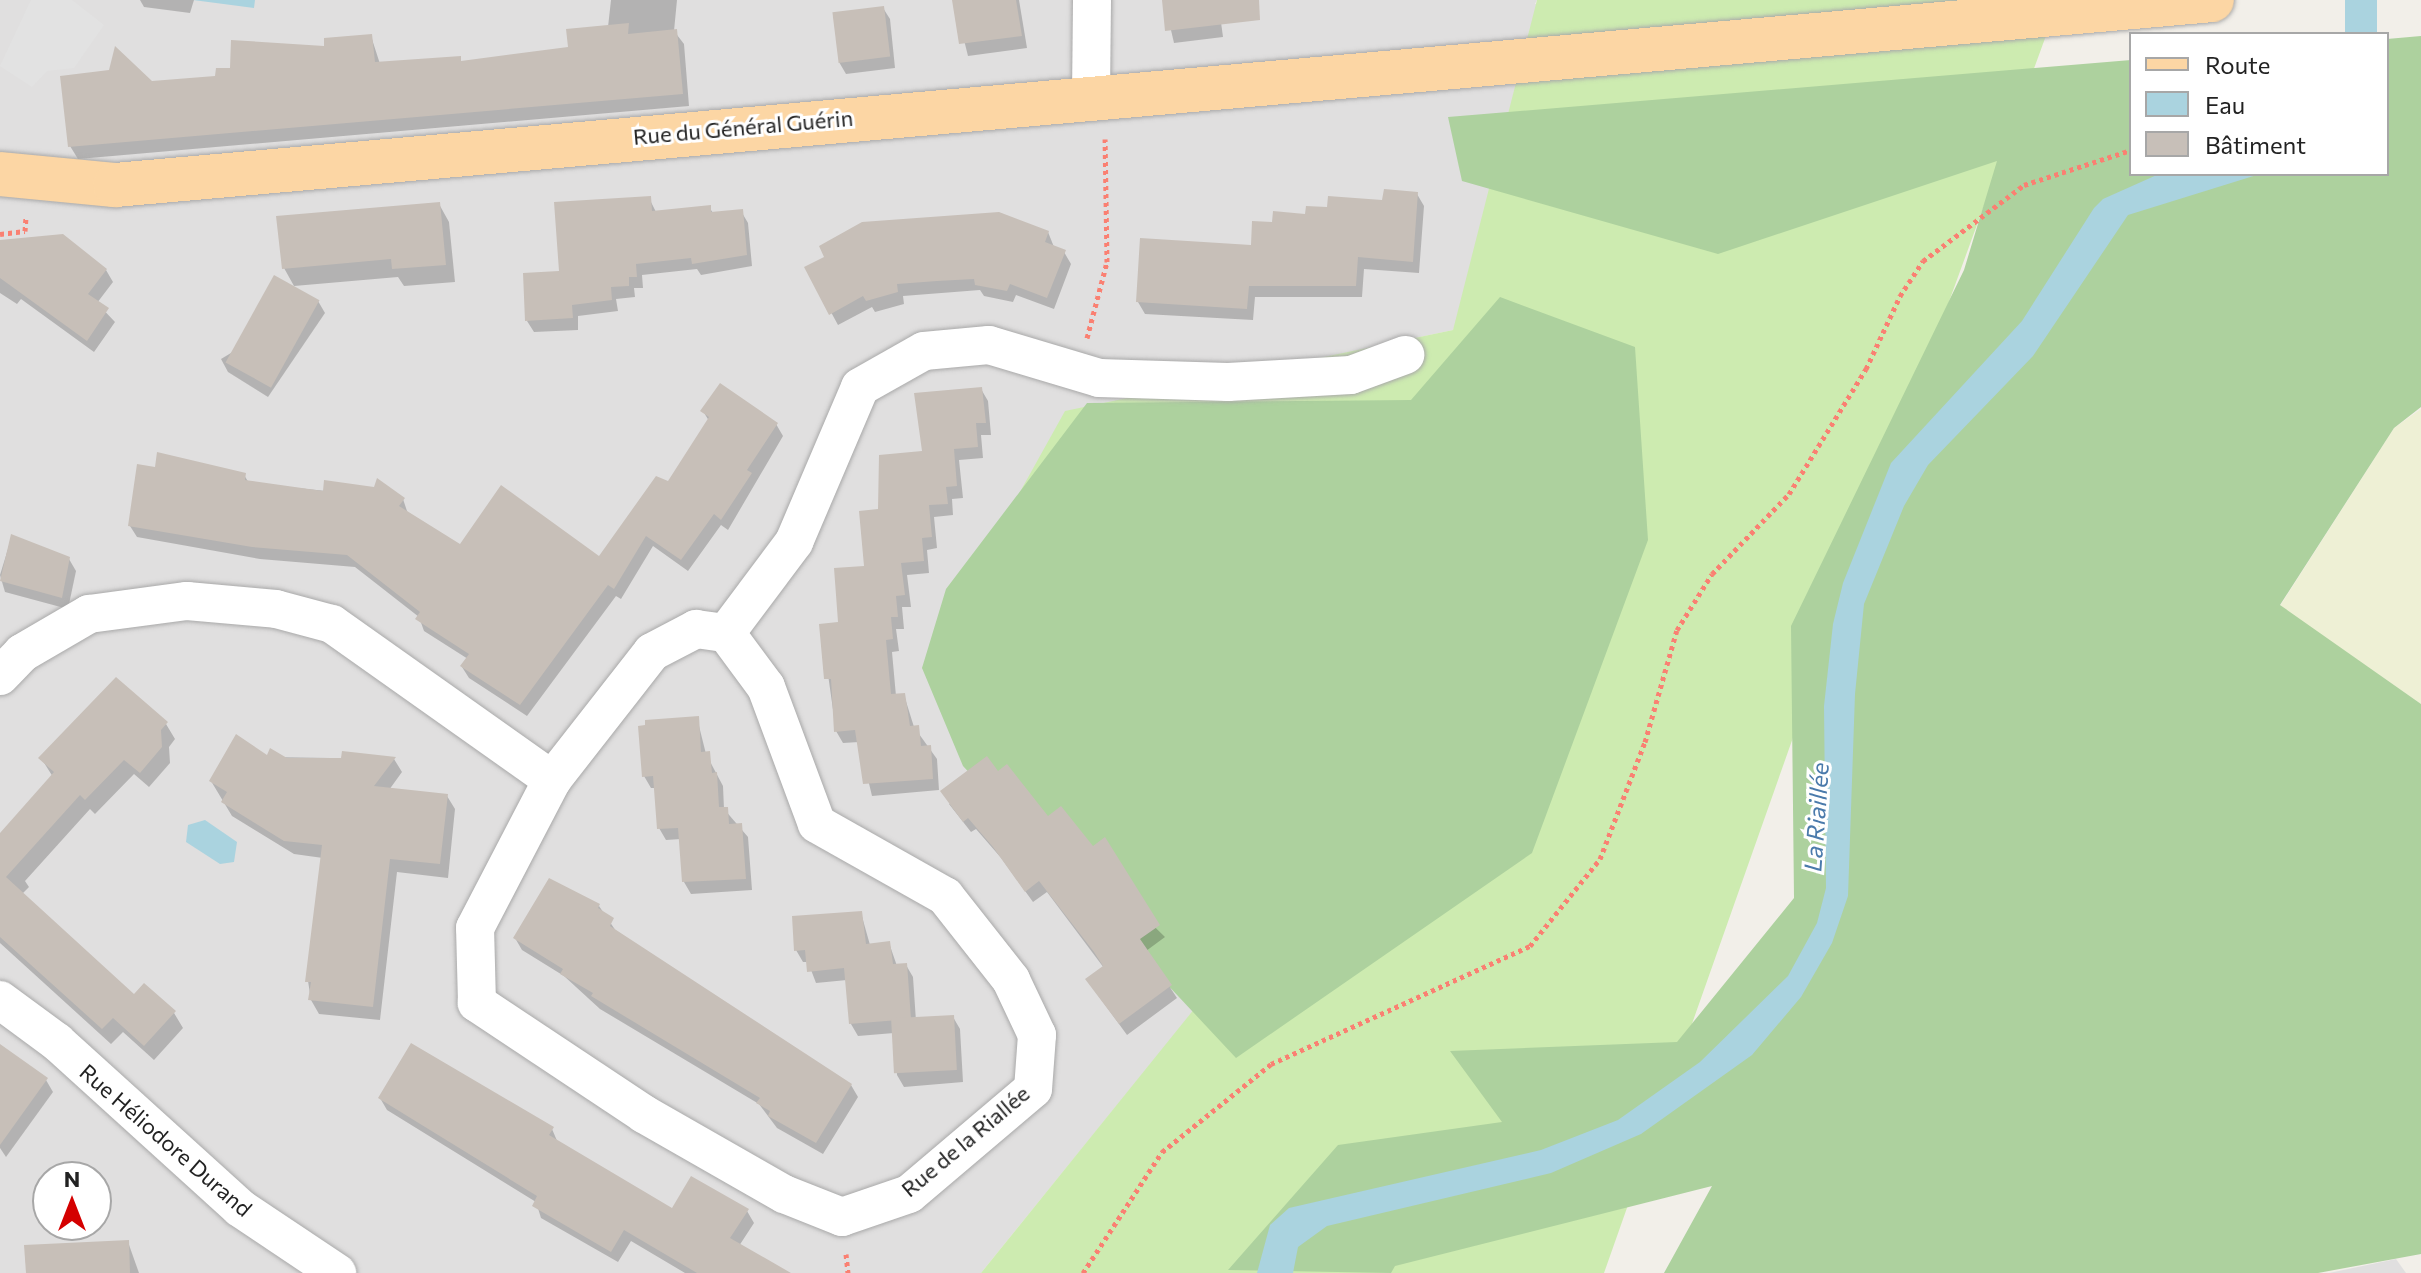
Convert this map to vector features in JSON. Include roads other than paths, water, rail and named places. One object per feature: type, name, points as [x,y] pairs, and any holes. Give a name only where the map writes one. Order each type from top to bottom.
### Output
[{"type":"main road","name":"Rue du Général Guérin","points":[[0,174],[115,185],[2212,0]]},
{"type":"street","points":[[1092,0],[1098,96]]},
{"type":"street","points":[[726,633],[794,542],[860,387],[924,351],[989,345],[1099,378],[1228,382],[1351,375],[1405,355]]},
{"type":"street","points":[[0,676],[22,653],[89,614],[187,601],[276,609],[332,624],[552,780]]},
{"type":"street","name":"Rue de la Riallée","points":[[696,629],[726,633],[766,687],[817,824],[945,896],[1011,980],[1037,1035],[1033,1089],[909,1194],[842,1217],[784,1194],[644,1114],[477,1003],[475,928],[552,780],[652,652],[696,629]]},
{"type":"street","name":"Rue Héliodore Durand","points":[[0,1000],[57,1042],[240,1208],[337,1273]]},
{"type":"water","points":[[193,0],[255,0],[254,8]]},
{"type":"water","points":[[2345,0],[2377,0],[2377,32],[2345,32]]},
{"type":"water","points":[[2155,176],[2254,176],[2128,215],[2033,356],[1928,465],[1904,506],[1864,604],[1855,694],[1848,896],[1832,943],[1801,997],[1752,1055],[1641,1134],[1551,1173],[1327,1226],[1298,1247],[1293,1273],[1257,1273],[1270,1225],[1289,1208],[1541,1150],[1618,1120],[1700,1062],[1788,976],[1817,923],[1826,888],[1824,706],[1833,624],[1843,583],[1891,463],[2022,321],[2094,208],[2103,199]]},
{"type":"water","points":[[205,820],[237,842],[234,862],[220,864],[186,842],[188,825]]},
{"type":"water label","name":"La Riaillée","points":[[1816,817]]}]
